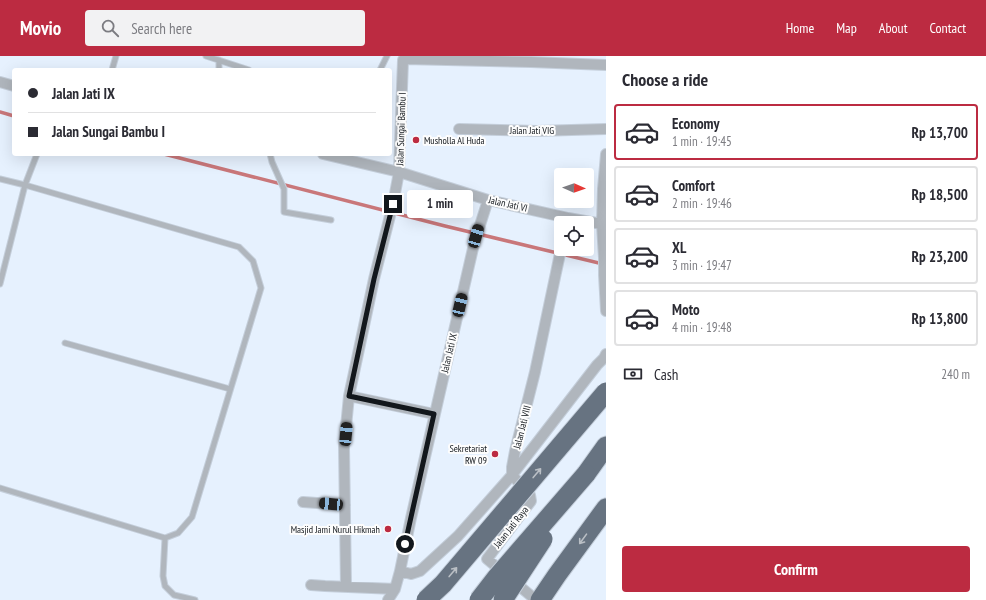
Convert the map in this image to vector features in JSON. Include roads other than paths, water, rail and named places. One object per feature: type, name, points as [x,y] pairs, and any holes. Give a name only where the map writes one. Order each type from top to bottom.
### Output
[{"type":"highway","points":[[426,600],[448,578],[606,392]]},
{"type":"highway","points":[[503,600],[606,446]]},
{"type":"highway","points":[[479,600],[501,572],[586,474]]},
{"type":"highway","points":[[540,600],[606,508]]},
{"type":"street","name":"Jalan Sungai Bambu I","points":[[346,587],[344,447],[349,396],[399,172],[404,59],[530,59],[606,66]]},
{"type":"street","points":[[0,82],[12,85]]},
{"type":"street","name":"Jalan Jati VIG","points":[[459,129],[537,131],[606,129]]},
{"type":"street","points":[[606,154],[602,224],[606,312]]},
{"type":"street","name":"Jalan Jati VI","points":[[331,156],[399,172],[488,200],[554,217]]},
{"type":"street","name":"Jalan Jati IX","points":[[388,600],[395,589],[400,571],[410,518],[474,244],[488,200]]},
{"type":"street","name":"Jalan Jati VI","points":[[594,223],[602,224]]},
{"type":"street","name":"Jalan Jati VIII","points":[[512,475],[515,451],[535,372],[559,256]]},
{"type":"street","points":[[400,571],[411,574],[420,570],[458,536],[512,475],[606,354]]},
{"type":"street","points":[[349,396],[434,414]]},
{"type":"street","name":"Jalan Jati Raya","points":[[487,559],[531,502],[530,495],[512,475]]},
{"type":"street","points":[[303,502],[345,505]]},
{"type":"street","points":[[458,536],[536,600]]},
{"type":"street","points":[[311,585],[395,589]]},
{"type":"lane","points":[[113,68],[116,56]]},
{"type":"lane","points":[[206,56],[243,68]]},
{"type":"lane","points":[[381,68],[387,56]]},
{"type":"lane","points":[[219,60],[219,68]]},
{"type":"lane","points":[[0,284],[24,185],[36,156]]},
{"type":"lane","points":[[270,156],[284,189],[284,212],[331,220]]},
{"type":"lane","points":[[0,179],[239,247],[253,261],[261,288],[192,517],[178,532],[165,538],[0,488]]},
{"type":"lane","points":[[65,343],[230,389]]},
{"type":"lane","points":[[165,538],[162,576],[165,586],[174,595],[195,600]]},
{"type":"waterway","points":[[0,112],[12,115]]},
{"type":"waterway","points":[[172,156],[445,226],[603,264]]},
{"type":"place","name":"Musholla Al Huda","points":[[416,140]]},
{"type":"place","name":"Sekretariat RW 09","points":[[495,454]]},
{"type":"place","name":"Masjid Jami Nurul Hikmah","points":[[388,529]]}]
